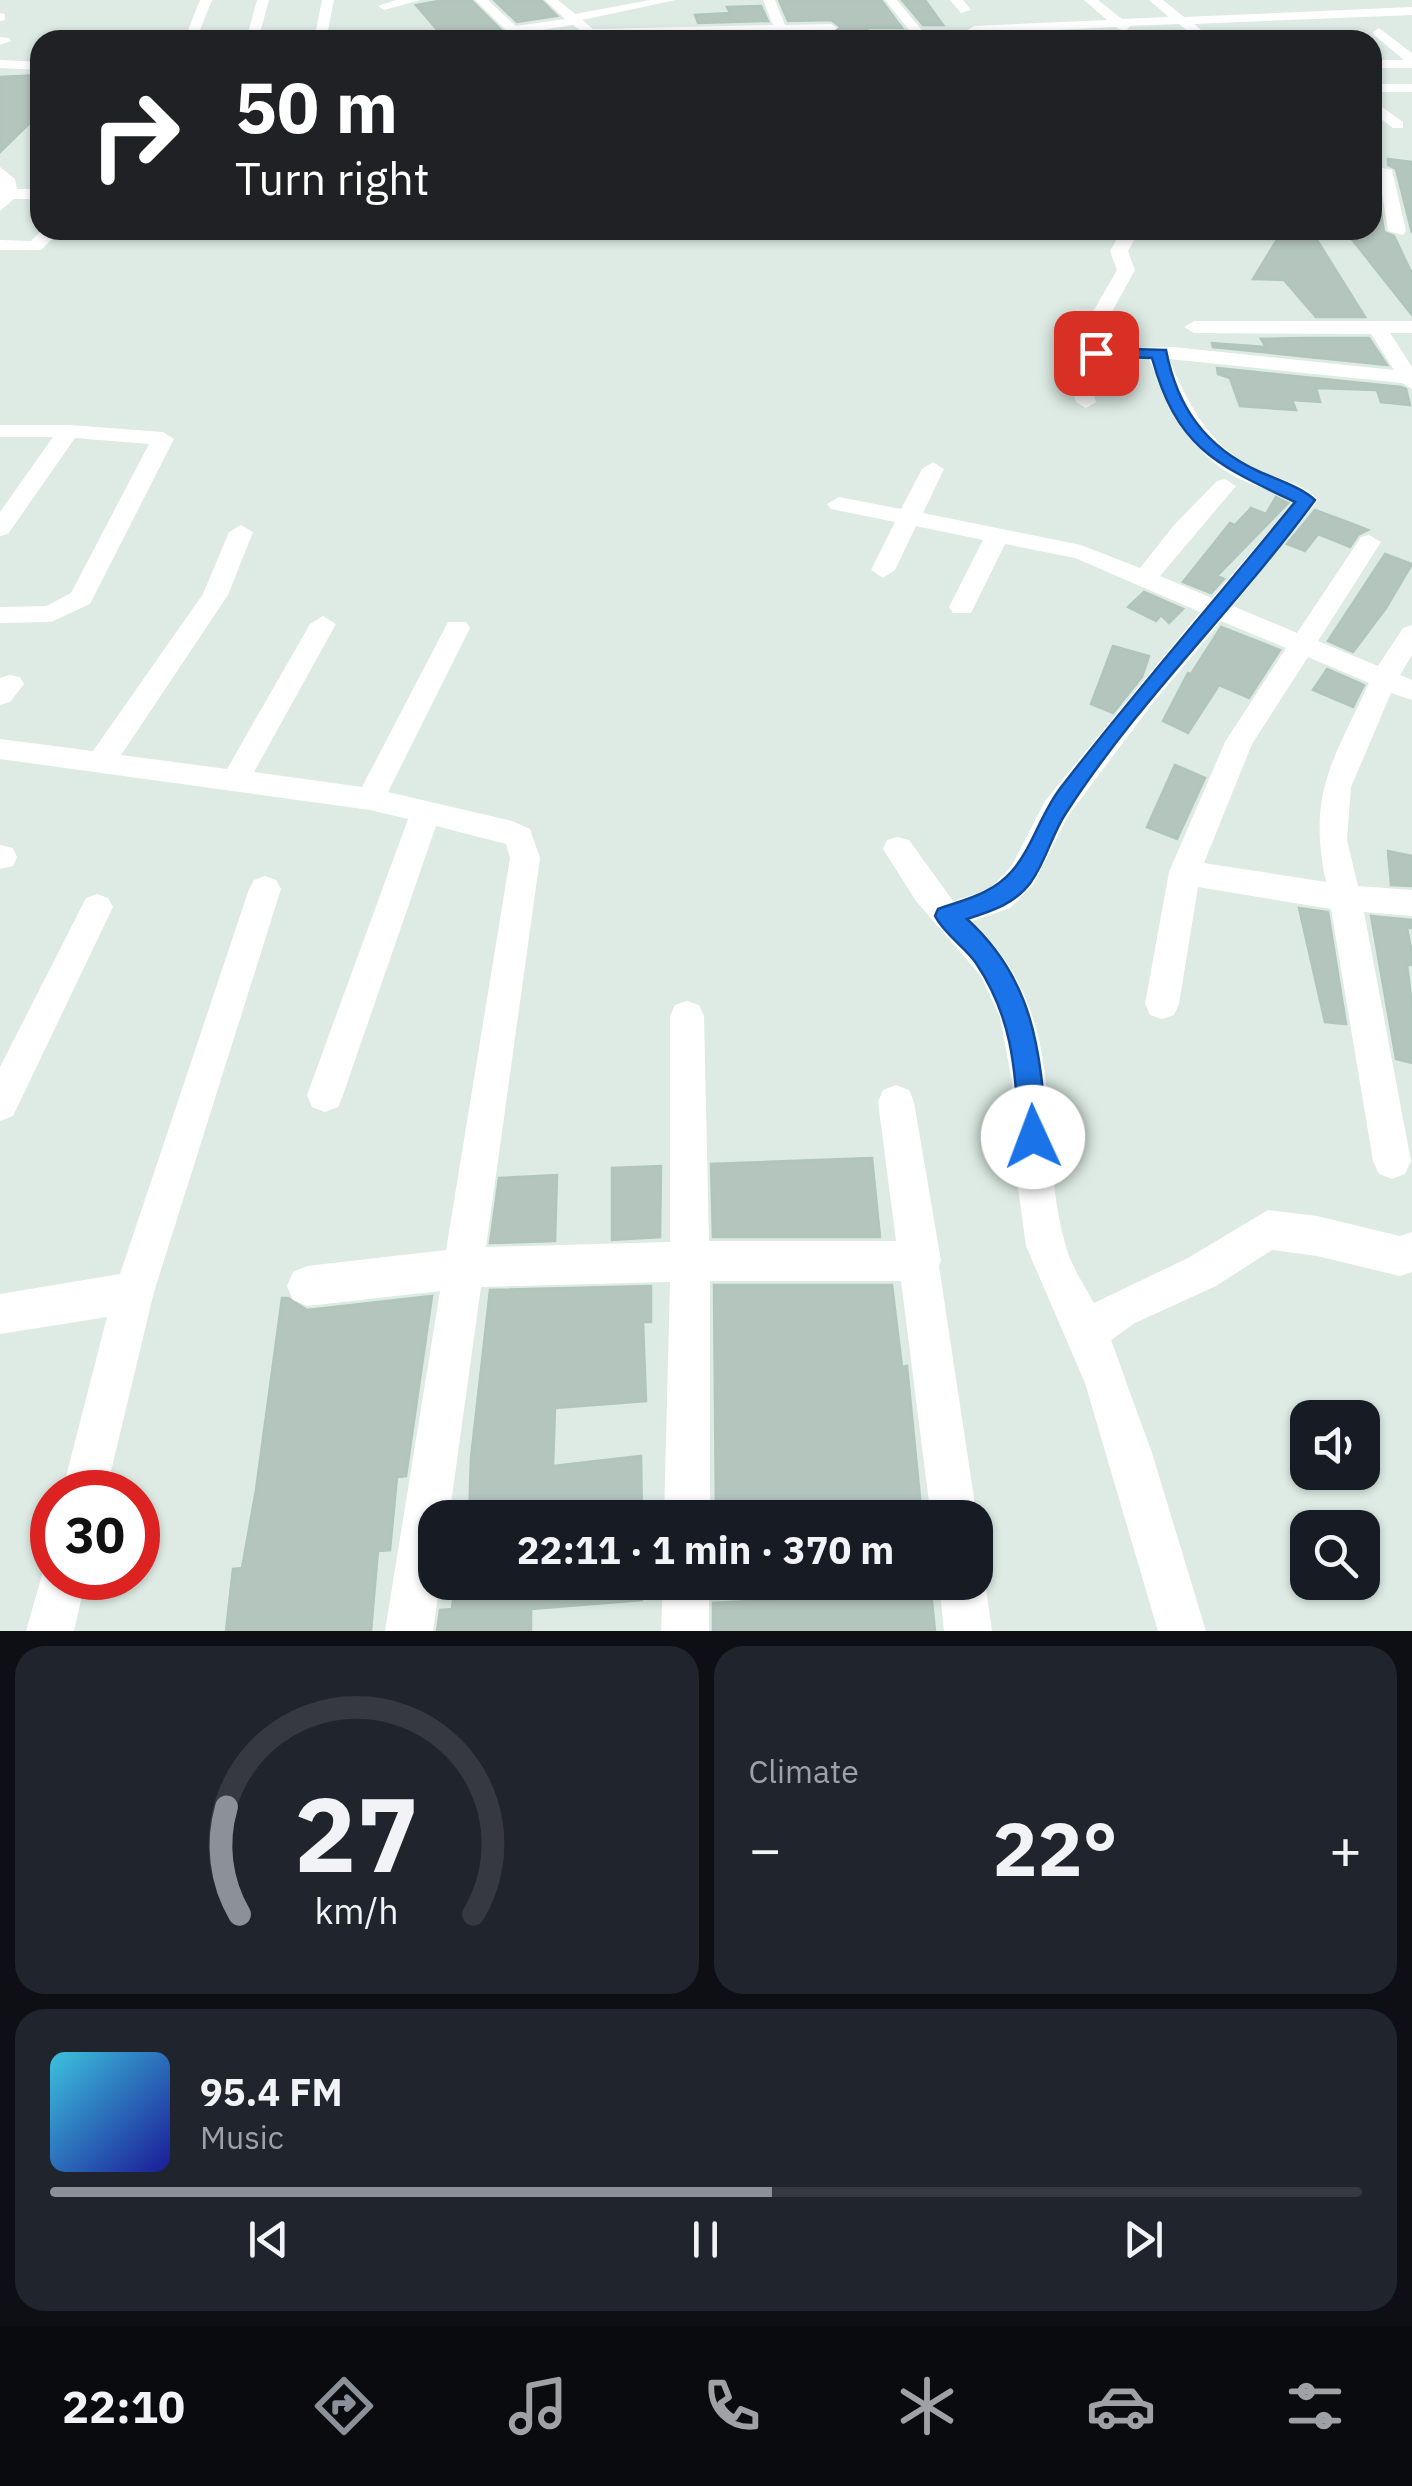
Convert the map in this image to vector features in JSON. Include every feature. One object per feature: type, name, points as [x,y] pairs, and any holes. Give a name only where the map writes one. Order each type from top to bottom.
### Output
[{"type":"street","points":[[194,30],[206,0]]},
{"type":"street","points":[[255,30],[263,0]]},
{"type":"street","points":[[322,30],[328,0]]},
{"type":"street","points":[[480,0],[513,30]]},
{"type":"street","points":[[551,0],[588,30]]},
{"type":"street","points":[[536,30],[670,0]]},
{"type":"street","points":[[769,0],[780,30]]},
{"type":"street","points":[[891,0],[916,30]]},
{"type":"street","points":[[1090,0],[1126,30]]},
{"type":"street","points":[[1155,0],[1194,30]]},
{"type":"street","points":[[1220,0],[1262,30]]},
{"type":"street","points":[[1286,0],[1330,30]]},
{"type":"street","points":[[1351,0],[1370,12],[1380,30]]},
{"type":"street","points":[[384,6],[416,4]]},
{"type":"street","points":[[1016,30],[1370,12],[1410,5]]},
{"type":"street","points":[[717,10],[724,30]]},
{"type":"street","points":[[1040,13],[1058,30]]},
{"type":"street","points":[[1382,33],[1412,62]]},
{"type":"street","points":[[1382,64],[1412,62]]},
{"type":"street","points":[[0,64],[30,66]]},
{"type":"street","points":[[1382,88],[1412,88]]},
{"type":"street","points":[[1382,112],[1398,125]]},
{"type":"street","points":[[1385,170],[1401,223]]},
{"type":"street","points":[[0,172],[9,182],[4,200],[30,196]]},
{"type":"street","points":[[0,245],[36,246],[42,240]]},
{"type":"street","points":[[1086,402],[1069,338],[1102,312],[1126,270],[1119,251],[1125,240]]},
{"type":"street","points":[[1194,327],[1412,327]]},
{"type":"street","points":[[1377,328],[1410,381]]},
{"type":"street","points":[[1077,358],[1096,353],[1160,353],[1410,381]]},
{"type":"street","points":[[947,916],[999,898],[1022,876],[1056,809],[1162,673],[1218,612],[1306,500],[1236,467],[1197,439],[1184,419],[1160,353]]},
{"type":"street","points":[[0,431],[164,440],[81,598],[51,614],[0,615]]},
{"type":"street","points":[[0,529],[69,432]]},
{"type":"street","points":[[883,570],[933,469]]},
{"type":"street","points":[[1144,578],[1183,528],[1225,486]]},
{"type":"street","points":[[839,504],[1081,552],[1302,648],[1398,685]]},
{"type":"street","points":[[99,764],[216,595],[241,532]]},
{"type":"street","points":[[962,607],[998,534]]},
{"type":"street","points":[[1162,1004],[1185,872],[1238,742],[1369,542]]},
{"type":"street","points":[[235,780],[322,624]]},
{"type":"street","points":[[370,799],[457,628]]},
{"type":"street","points":[[1392,1161],[1332,840],[1336,787],[1398,685],[1412,634]]},
{"type":"street","points":[[0,748],[370,799],[520,837],[525,858],[409,1631]]},
{"type":"street","points":[[325,1095],[426,812]]},
{"type":"street","points":[[898,850],[947,916],[977,944],[1005,985],[1026,1048],[1033,1167],[1046,1245],[1054,1272],[1086,1332],[1182,1631]]},
{"type":"street","points":[[1185,872],[1344,898],[1412,902]]},
{"type":"street","points":[[90,1470],[134,1292],[264,889]]},
{"type":"street","points":[[0,1104],[97,907]]},
{"type":"street","points":[[687,1016],[687,1500]]},
{"type":"street","points":[[896,1102],[952,1500]]},
{"type":"street","points":[[1086,1332],[1121,1309],[1202,1272],[1268,1230],[1317,1236],[1400,1256],[1412,1252]]},
{"type":"street","points":[[307,1286],[462,1268],[690,1261],[921,1262]]},
{"type":"street","points":[[0,1314],[134,1292]]},
{"type":"street","points":[[50,1631],[58,1600]]},
{"type":"street","points":[[685,1631],[686,1600]]},
{"type":"street","points":[[964,1600],[968,1631]]},
{"type":"building","points":[[471,0],[501,30],[437,30],[416,5]]},
{"type":"building","points":[[494,0],[541,0],[557,16],[517,22]]},
{"type":"building","points":[[779,0],[881,0],[902,28],[838,30],[841,27],[831,20],[788,21]]},
{"type":"building","points":[[902,0],[925,0],[943,25],[923,25]]},
{"type":"building","points":[[761,6],[768,21],[698,23],[695,15],[730,13],[727,7]]},
{"type":"building","points":[[30,76],[30,123],[0,152],[0,77]]},
{"type":"building","points":[[1388,159],[1412,162],[1412,233],[1396,169],[1388,165]]},
{"type":"building","points":[[1382,219],[1384,232],[1394,236],[1412,274],[1412,315],[1353,240],[1382,240]]},
{"type":"building","points":[[1277,240],[1317,240],[1365,317],[1316,317],[1284,280],[1253,279]]},
{"type":"building","points":[[1369,338],[1387,365],[1213,347],[1212,343],[1266,347],[1261,339]]},
{"type":"building","points":[[1217,368],[1401,387],[1406,389],[1410,405],[1381,402],[1377,390],[1316,388],[1320,402],[1292,400],[1296,410],[1240,406],[1230,378],[1218,374]]},
{"type":"building","points":[[1276,497],[1288,503],[1217,576],[1224,579],[1211,593],[1183,582],[1230,523],[1235,525],[1251,508],[1266,514]]},
{"type":"building","points":[[1315,510],[1368,530],[1358,535],[1350,547],[1318,534],[1305,551],[1287,544]]},
{"type":"building","points":[[1385,554],[1412,564],[1386,608],[1353,652],[1328,641]]},
{"type":"building","points":[[1144,592],[1183,609],[1169,623],[1161,615],[1156,621],[1128,607]]},
{"type":"building","points":[[1221,627],[1280,650],[1249,698],[1219,685],[1188,733],[1163,721],[1188,673],[1191,674]]},
{"type":"building","points":[[1113,646],[1149,656],[1142,677],[1113,713],[1091,704]]},
{"type":"building","points":[[1327,669],[1364,685],[1353,707],[1313,690]]},
{"type":"building","points":[[1175,765],[1205,778],[1177,839],[1147,827]]},
{"type":"building","points":[[1388,851],[1412,856],[1412,886],[1391,885]]},
{"type":"building","points":[[1299,908],[1328,912],[1346,1024],[1325,1022]]},
{"type":"building","points":[[1371,916],[1412,920],[1412,928],[1407,928],[1412,965],[1407,965],[1412,1004],[1412,1063],[1396,1059]]},
{"type":"building","points":[[872,1158],[880,1237],[713,1237],[711,1164]]},
{"type":"building","points":[[661,1166],[660,1237],[612,1240],[612,1168]]},
{"type":"building","points":[[557,1175],[555,1241],[490,1243],[499,1178]]},
{"type":"building","points":[[714,1285],[892,1285],[902,1367],[907,1366],[920,1500],[716,1500]]},
{"type":"building","points":[[651,1286],[651,1322],[643,1322],[646,1401],[555,1408],[553,1466],[641,1456],[642,1500],[470,1500],[490,1290]]},
{"type":"building","points":[[432,1296],[406,1476],[397,1477],[390,1550],[378,1551],[371,1631],[226,1631],[233,1569],[242,1568],[256,1490],[282,1298],[307,1310]]},
{"type":"building","points":[[453,1600],[642,1600],[531,1609],[531,1631],[437,1631],[440,1610],[452,1609]]},
{"type":"building","points":[[932,1600],[935,1631],[713,1631],[713,1603]]},
{"type":"route","points":[[1033,1137],[1026,1048],[1005,985],[977,944],[947,916],[979,908],[1010,890],[1022,876],[1056,809],[1306,500],[1236,467],[1197,439],[1184,419],[1160,353],[1096,353]]}]
